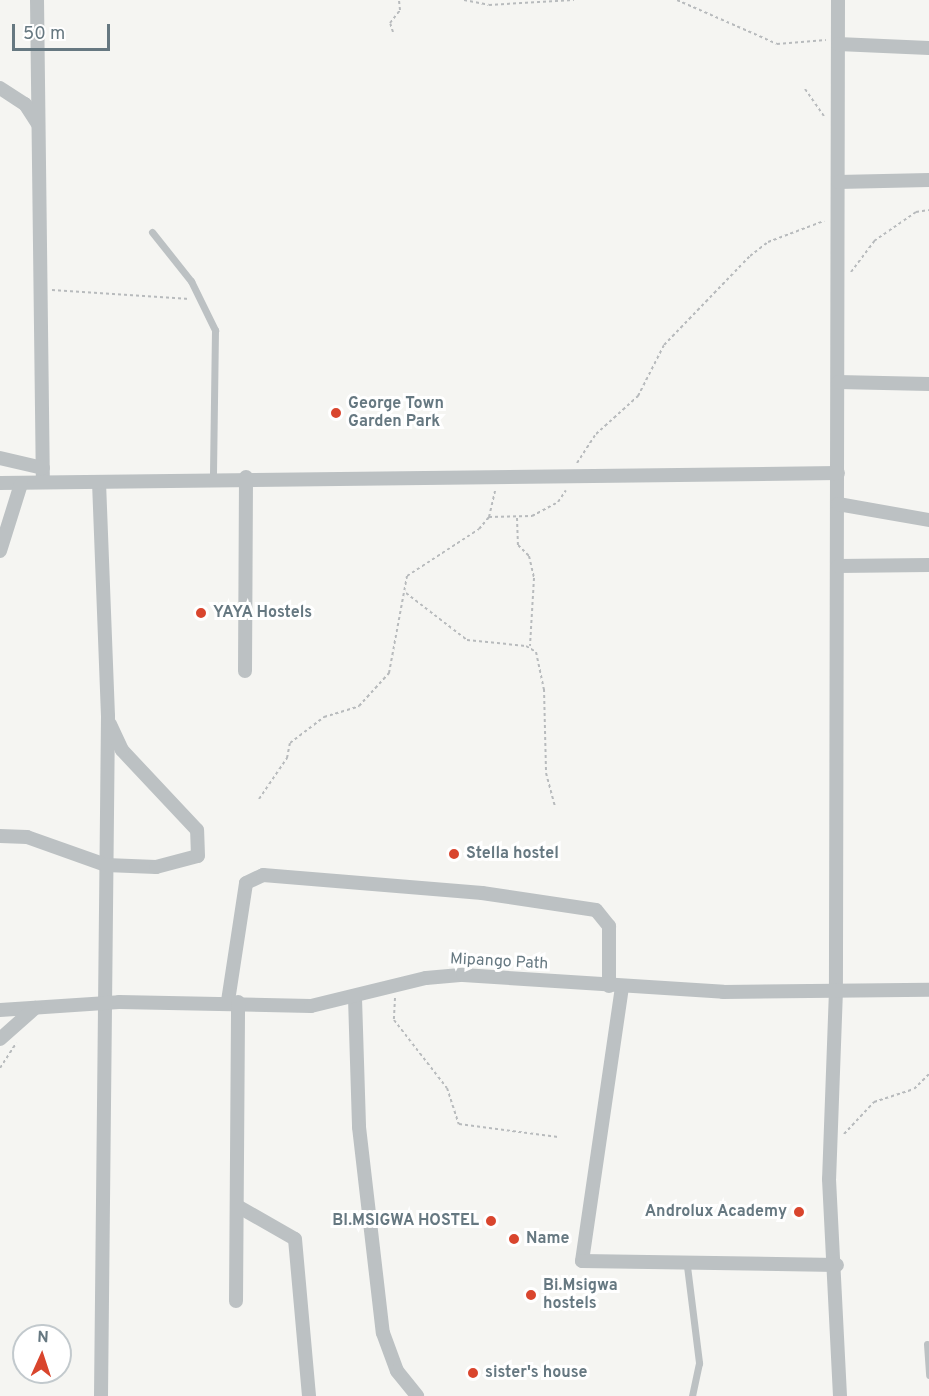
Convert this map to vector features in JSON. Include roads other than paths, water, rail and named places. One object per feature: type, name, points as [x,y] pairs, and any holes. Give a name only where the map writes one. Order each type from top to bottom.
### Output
[{"type":"street","points":[[37,0],[43,475]]},
{"type":"street","points":[[838,0],[836,990],[830,1220],[837,1265],[840,1396]]},
{"type":"street","points":[[838,41],[929,48]]},
{"type":"street","points":[[0,88],[25,104],[38,124]]},
{"type":"street","points":[[838,182],[929,180]]},
{"type":"street","points":[[838,382],[929,384]]},
{"type":"street","points":[[0,458],[43,475],[99,482],[213,477],[838,473]]},
{"type":"street","points":[[0,483],[21,484],[43,475]]},
{"type":"street","points":[[245,671],[246,477]]},
{"type":"street","points":[[99,482],[108,716],[101,1396]]},
{"type":"street","points":[[0,551],[21,484]]},
{"type":"street","points":[[838,504],[929,520]]},
{"type":"street","points":[[838,566],[929,565]]},
{"type":"street","points":[[0,836],[27,837],[106,865],[156,867],[202,850],[197,830],[122,750],[108,716]]},
{"type":"street","points":[[236,1301],[239,1207],[233,1001],[246,883],[262,874],[482,893],[596,910],[609,926],[615,986],[580,1256],[593,1265],[837,1265]]},
{"type":"street","name":"Mipango Path","points":[[0,1010],[105,1002],[233,1001],[311,1006],[463,975],[771,994],[836,990],[929,990]]},
{"type":"street","points":[[355,998],[359,1127],[383,1333],[397,1371],[417,1396]]},
{"type":"street","points":[[0,1039],[35,1008]]},
{"type":"street","points":[[239,1207],[295,1239],[309,1396]]},
{"type":"lane","points":[[152,232],[204,303],[217,356],[213,477]]},
{"type":"lane","points":[[687,1266],[699,1363],[692,1396]]},
{"type":"lane","points":[[927,1344],[929,1375]]},
{"type":"place","name":"George Town Garden Park","points":[[336,413]]},
{"type":"place","name":"YAYA Hostels","points":[[201,613]]},
{"type":"place","name":"Stella hostel","points":[[454,854]]},
{"type":"place","name":"Androlux Academy","points":[[799,1212]]},
{"type":"place","name":"BI.MSIGWA HOSTEL","points":[[491,1221]]},
{"type":"place","name":"Name","points":[[514,1239]]},
{"type":"place","name":"Bi.Msigwa hostels","points":[[531,1295]]},
{"type":"place","name":"sister's house","points":[[473,1373]]}]
